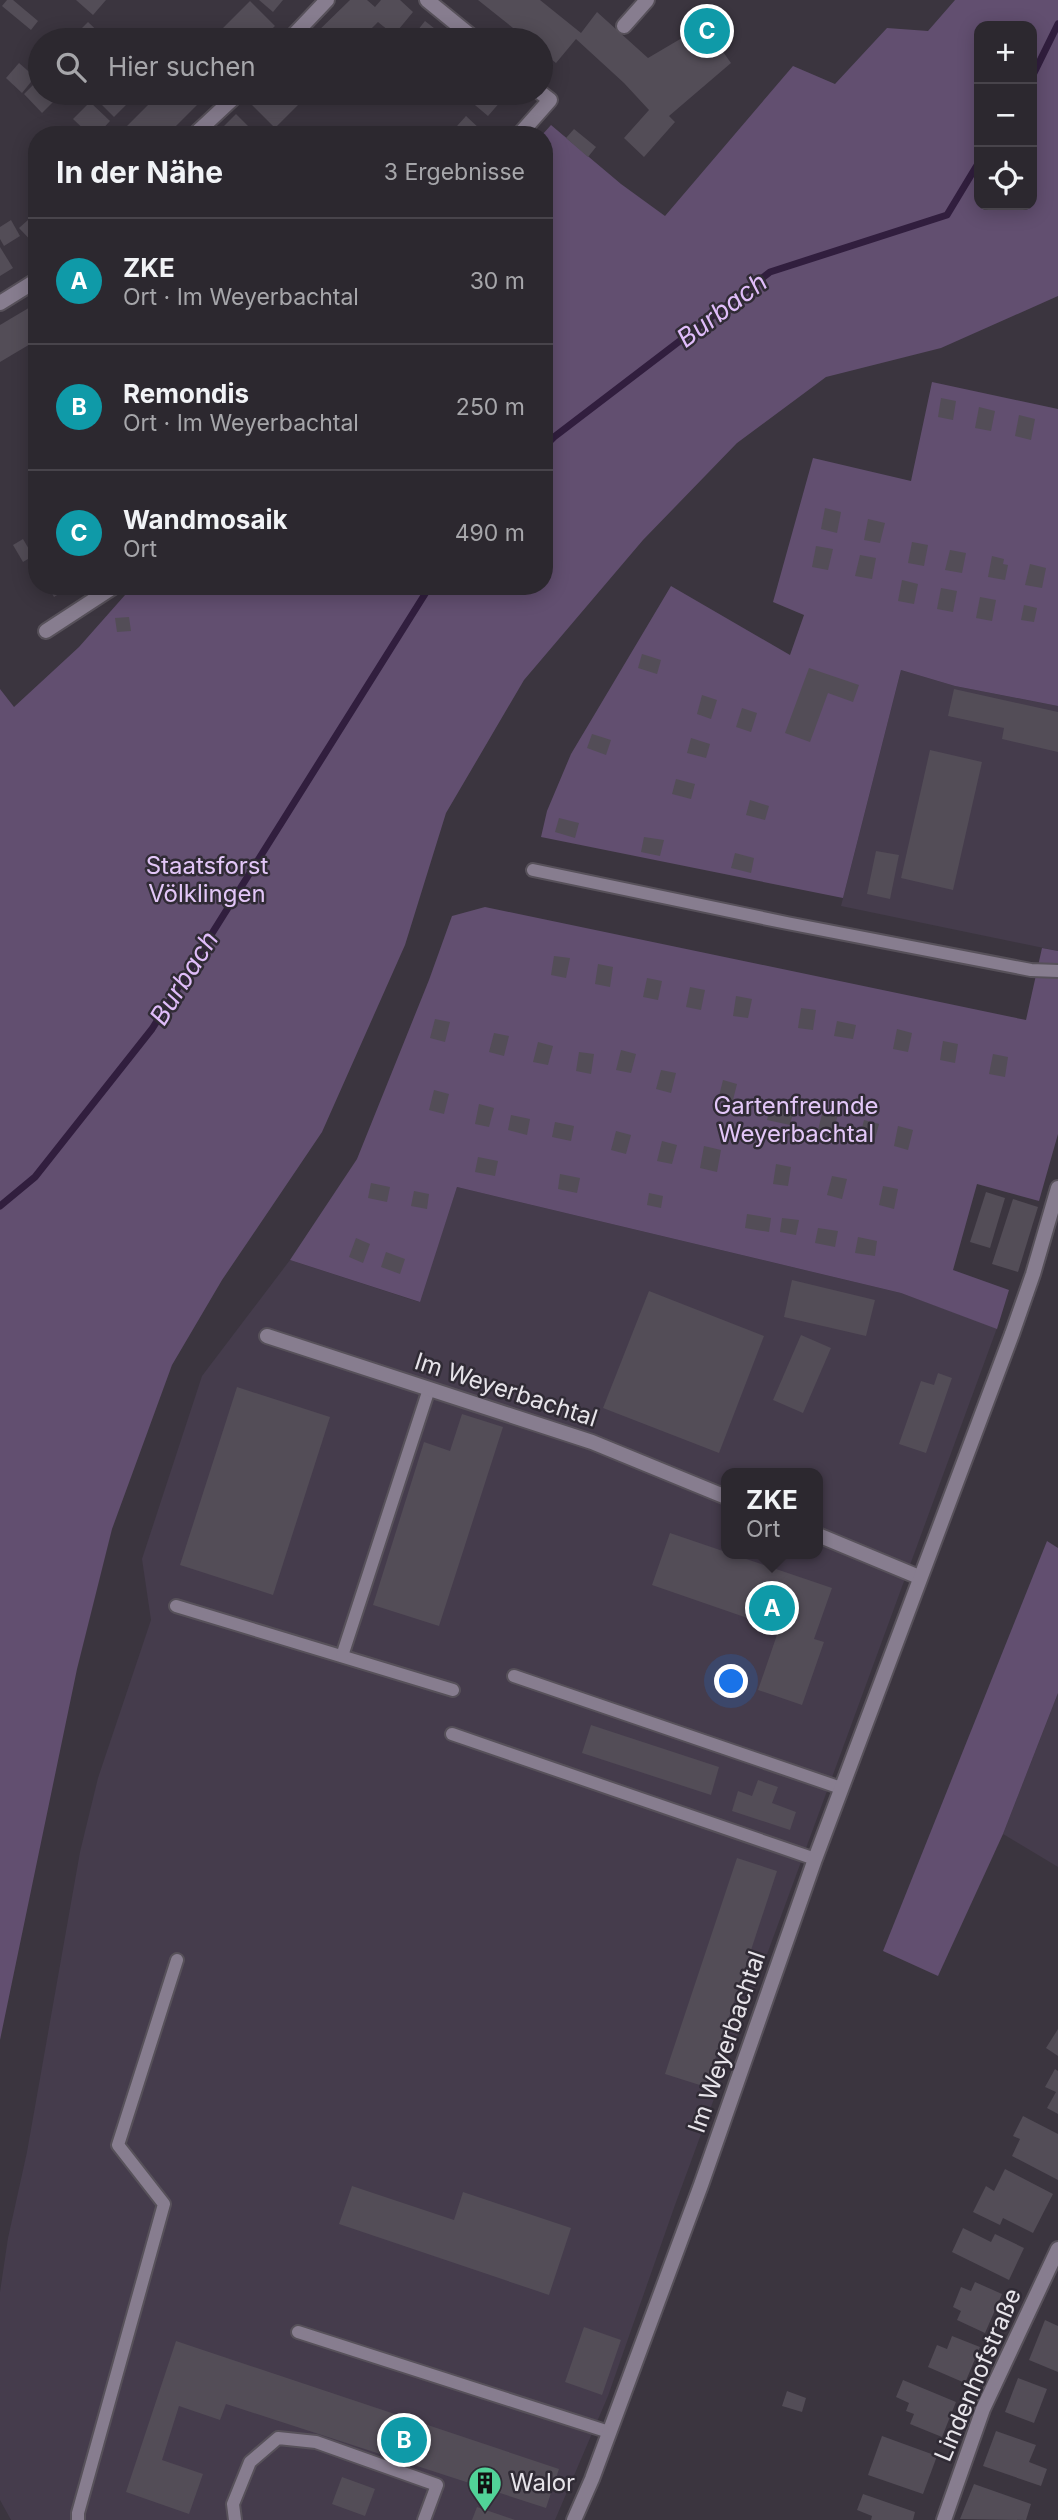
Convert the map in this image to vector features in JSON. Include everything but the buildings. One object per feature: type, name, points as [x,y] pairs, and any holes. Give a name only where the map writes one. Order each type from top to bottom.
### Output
[{"type":"street","points":[[300,28],[327,0]]},
{"type":"street","points":[[427,0],[461,28]]},
{"type":"street","points":[[624,26],[647,0]]},
{"type":"street","points":[[204,126],[226,105]]},
{"type":"street","points":[[525,126],[539,105]]},
{"type":"street","points":[[0,303],[28,286]]},
{"type":"street","points":[[46,631],[101,595]]},
{"type":"street","name":"Im Weyerbachtal","points":[[574,2520],[701,2185],[815,1859],[1020,1310],[1058,1188]]},
{"type":"street","name":"Im Weyerbachtal","points":[[267,1336],[592,1442],[721,1495]]},
{"type":"street","points":[[823,1537],[919,1577]]},
{"type":"street","name":"Lindenhofstraße","points":[[944,2520],[983,2409],[1058,2249]]},
{"type":"lane","points":[[533,870],[1031,970],[1058,971]]},
{"type":"lane","points":[[342,1656],[429,1389]]},
{"type":"lane","points":[[176,1606],[453,1690]]},
{"type":"lane","points":[[514,1676],[841,1788]]},
{"type":"lane","points":[[452,1734],[815,1859]]},
{"type":"lane","points":[[78,2520],[164,2204],[118,2144],[177,1960]]},
{"type":"lane","points":[[299,2332],[609,2432]]},
{"type":"lane","points":[[234,2520],[233,2504],[250,2462],[278,2438],[316,2442],[437,2485],[424,2520]]},
{"type":"shaded area","points":[[901,670],[955,686],[1058,706],[1058,951],[841,906]]},
{"type":"shaded area","points":[[457,1187],[901,1293],[997,1328],[675,2205],[608,2396],[555,2520],[11,2520],[0,2500],[0,2292],[80,1852],[98,1778],[151,1620],[142,1559],[202,1376],[290,1260],[419,1302]]},
{"type":"shaded area","points":[[1058,1693],[1058,1867],[1003,1834]]},
{"type":"green space","name":"Staatsforst Völklingen","points":[[955,0],[1058,0],[1058,296],[941,348],[826,377],[737,443],[643,540],[524,680],[446,813],[405,945],[322,1132],[222,1280],[172,1365],[112,1529],[77,1669],[0,2040],[0,689],[14,707],[79,647],[125,595],[553,595],[553,127],[621,184],[665,216],[793,66],[835,84],[887,28],[928,31]]},
{"type":"green space","points":[[932,382],[1058,409],[1058,706],[955,686],[901,670],[843,898],[541,837],[547,811],[571,754],[671,586],[790,655],[804,615],[773,602],[813,458],[911,481]]},
{"type":"green space","name":"Gartenfreunde Weyerbachtal","points":[[485,907],[1026,1020],[1042,948],[1058,951],[1058,1134],[1039,1201],[977,1184],[953,1270],[1009,1290],[997,1329],[901,1293],[457,1187],[420,1302],[290,1260],[357,1159],[452,916]]},
{"type":"green space","points":[[1047,1541],[1058,1548],[1058,1693],[1003,1834],[938,1976],[883,1951]]},
{"type":"waterway","name":"Burbach","points":[[1037,67],[1058,24]]},
{"type":"waterway","name":"Burbach","points":[[553,438],[770,272],[947,215],[974,170]]},
{"type":"waterway","name":"Burbach","points":[[0,1206],[35,1177],[152,1029],[424,595]]},
{"type":"place","name":"Wandmosaik","points":[[707,31]]},
{"type":"place","name":"ZKE","points":[[772,1608]]},
{"type":"place","name":"Remondis","points":[[404,2440]]},
{"type":"place","name":"Walor","points":[[485,2513]]}]
